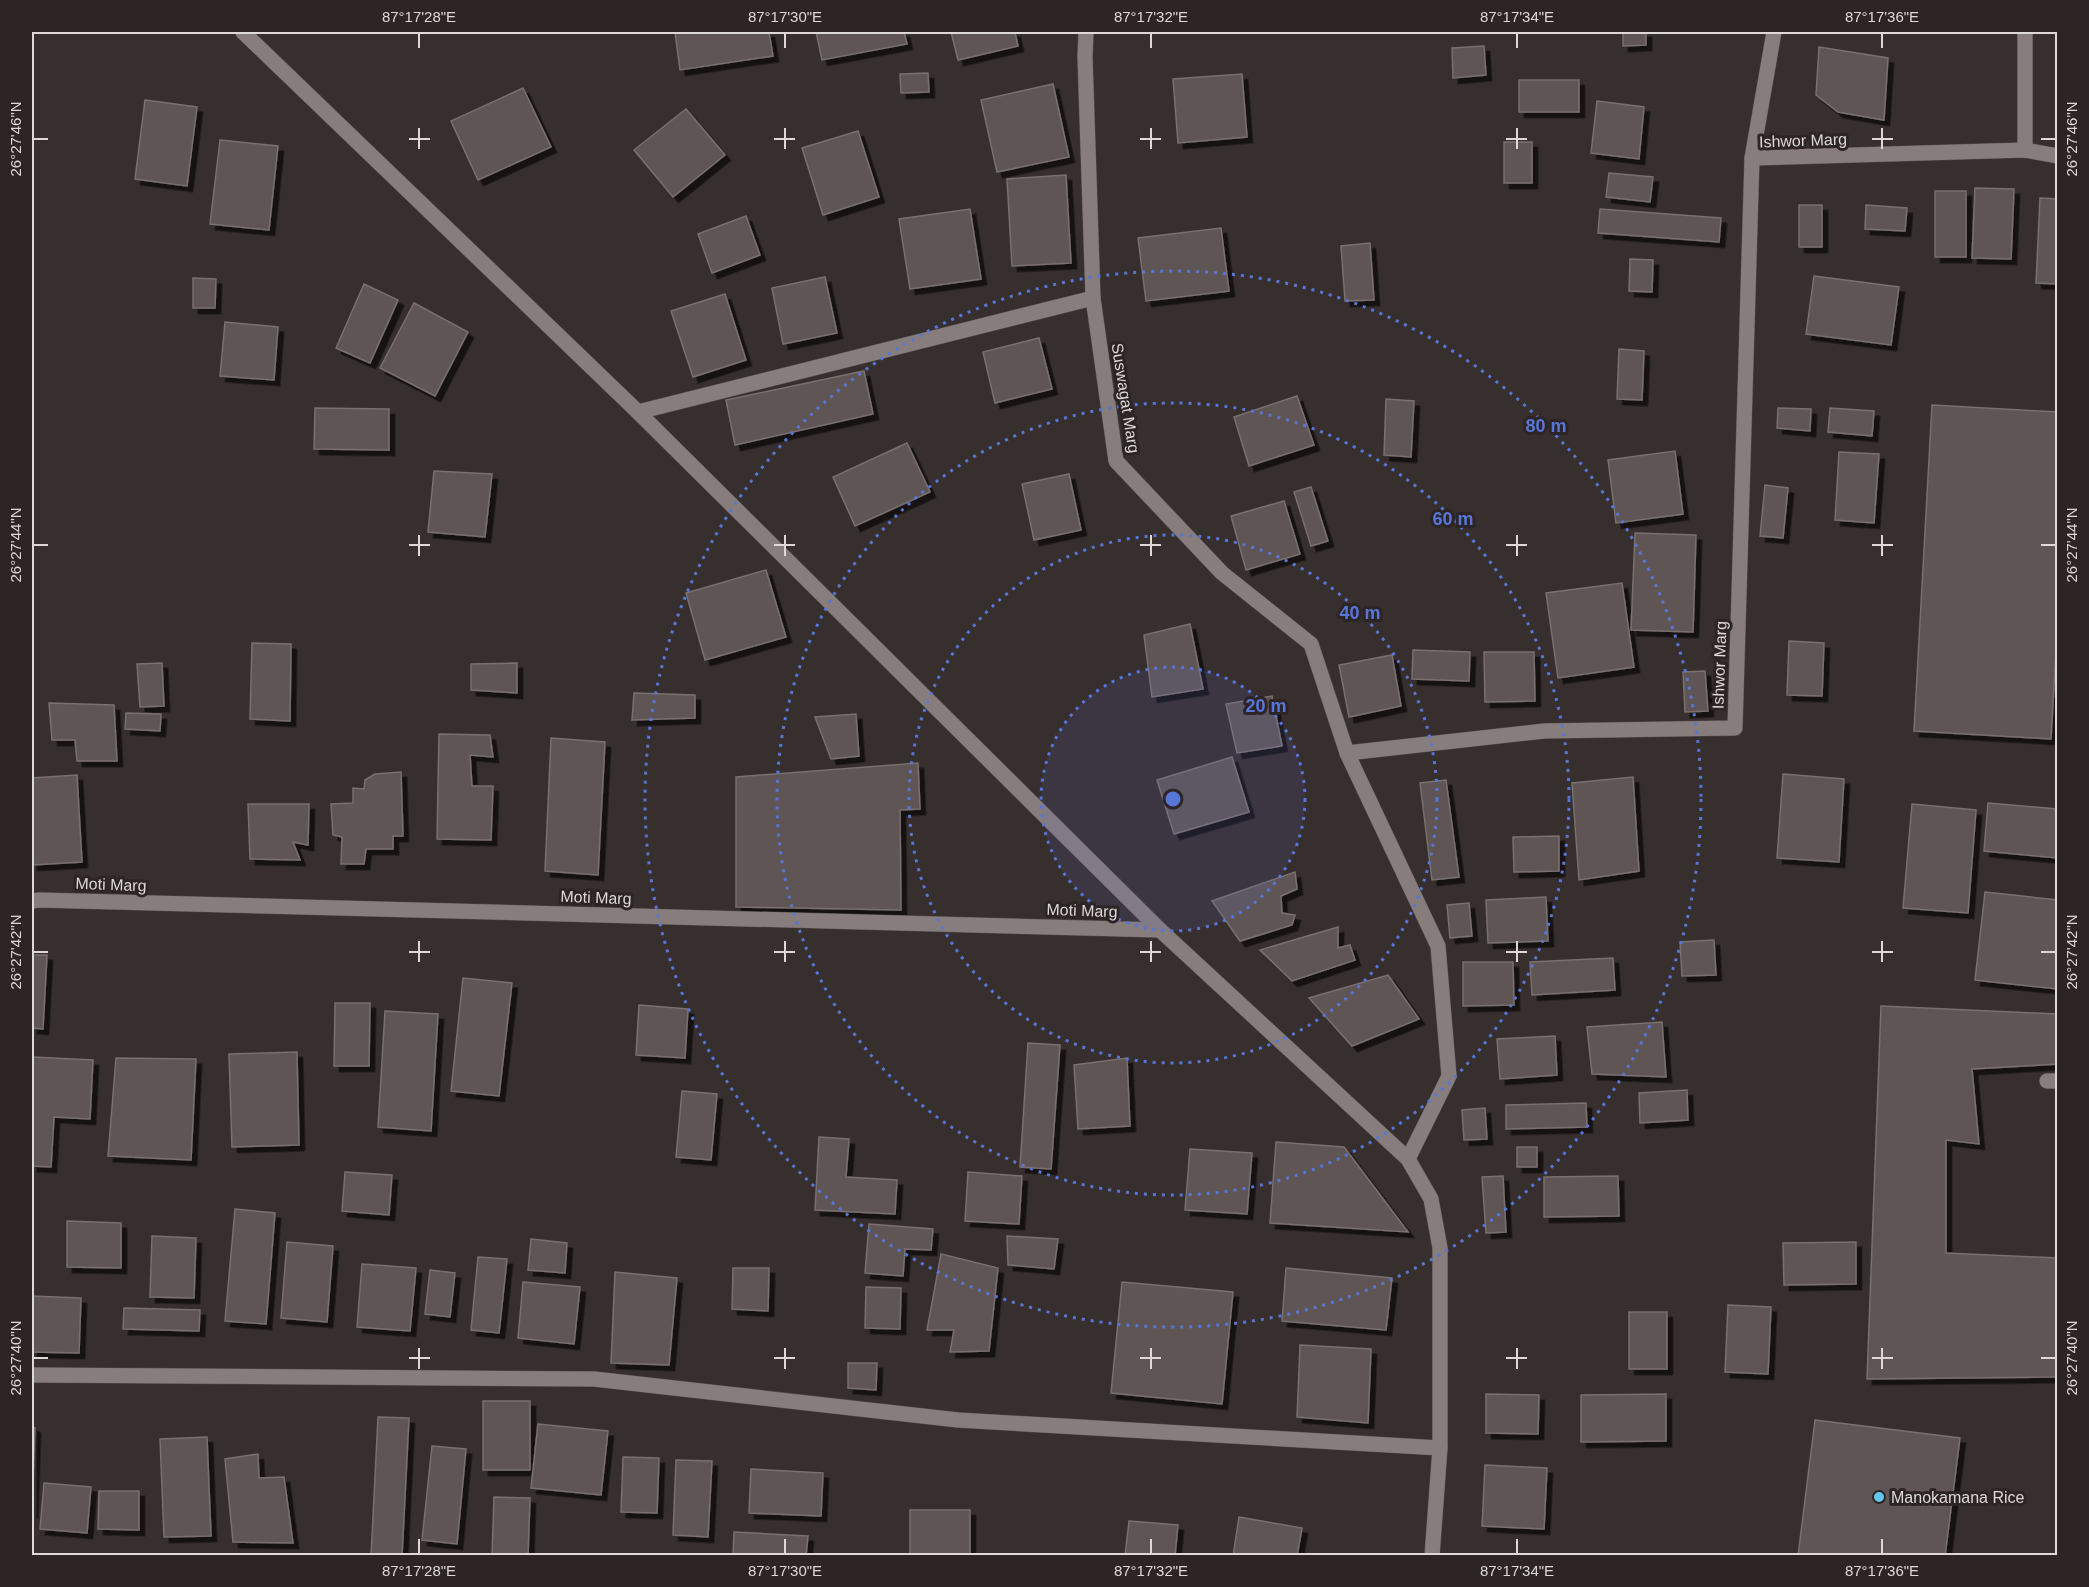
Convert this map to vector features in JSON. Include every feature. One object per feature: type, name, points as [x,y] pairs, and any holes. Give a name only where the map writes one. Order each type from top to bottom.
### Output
[{"type":"street","points":[[243,32],[638,412],[1160,930],[1408,1158],[1431,1199],[1440,1248],[1440,1448],[1432,1556]]},
{"type":"street","name":"Suswagat Marg","points":[[1086,32],[1093,298],[1116,461],[1222,573],[1311,644],[1347,753]]},
{"type":"street","points":[[1752,159],[1774,32]]},
{"type":"street","points":[[2025,32],[2025,150]]},
{"type":"street","name":"Ishwor Marg","points":[[1347,753],[1544,730],[1735,728],[1752,159],[2025,150],[2058,156]]},
{"type":"street","points":[[638,412],[1093,298]]},
{"type":"street","points":[[1347,753],[1438,946],[1449,1076],[1408,1158]]},
{"type":"street","name":"Moti Marg","points":[[32,901],[1160,930]]},
{"type":"street","points":[[32,1375],[594,1379],[958,1420],[1440,1448]]},
{"type":"building","points":[[675,32],[769,32],[773,56],[680,70]]},
{"type":"building","points":[[816,32],[904,32],[907,44],[822,60]]},
{"type":"building","points":[[951,32],[1015,32],[1018,46],[958,60]]},
{"type":"building","points":[[1623,32],[1646,32],[1646,45],[1623,46]]},
{"type":"building","points":[[1484,46],[1486,75],[1453,78],[1452,48]]},
{"type":"building","points":[[1819,47],[1888,58],[1884,120],[1838,112],[1816,95]]},
{"type":"building","points":[[928,73],[929,92],[901,93],[900,74]]},
{"type":"building","points":[[1242,74],[1247,137],[1178,143],[1173,79]]},
{"type":"building","points":[[1519,80],[1579,80],[1579,112],[1519,112]]},
{"type":"building","points":[[1053,84],[1069,157],[997,172],[981,100]]},
{"type":"building","points":[[523,88],[551,147],[478,180],[451,121]]},
{"type":"building","points":[[145,100],[197,107],[187,186],[135,179]]},
{"type":"building","points":[[1597,101],[1644,107],[1639,159],[1591,153]]},
{"type":"building","points":[[686,109],[725,155],[673,197],[634,150]]},
{"type":"building","points":[[858,131],[879,197],[823,215],[802,148]]},
{"type":"building","points":[[220,140],[278,146],[269,230],[210,224]]},
{"type":"building","points":[[1504,142],[1532,142],[1532,183],[1504,183]]},
{"type":"building","points":[[1609,173],[1653,177],[1650,202],[1606,197]]},
{"type":"building","points":[[1066,175],[1071,263],[1012,266],[1007,179]]},
{"type":"building","points":[[1975,188],[2014,189],[2011,259],[1972,258]]},
{"type":"building","points":[[1935,191],[1966,191],[1966,257],[1935,257]]},
{"type":"building","points":[[2040,198],[2058,199],[2058,284],[2036,283]]},
{"type":"building","points":[[1799,205],[1822,205],[1822,247],[1799,247]]},
{"type":"building","points":[[1866,205],[1907,208],[1905,231],[1865,229]]},
{"type":"building","points":[[970,209],[981,279],[910,289],[899,219]]},
{"type":"building","points":[[1600,209],[1721,218],[1719,242],[1598,233]]},
{"type":"building","points":[[746,216],[760,255],[712,273],[698,234]]},
{"type":"building","points":[[1221,228],[1229,291],[1146,301],[1138,238]]},
{"type":"building","points":[[1370,243],[1374,300],[1345,301],[1341,246]]},
{"type":"building","points":[[1630,259],[1653,260],[1652,292],[1629,291]]},
{"type":"building","points":[[1814,276],[1899,287],[1891,345],[1806,334]]},
{"type":"building","points":[[825,277],[837,333],[783,344],[772,288]]},
{"type":"building","points":[[193,278],[216,279],[215,308],[193,308]]},
{"type":"building","points":[[364,284],[398,300],[370,363],[336,348]]},
{"type":"building","points":[[725,294],[746,360],[693,377],[671,311]]},
{"type":"building","points":[[414,303],[468,332],[435,396],[380,368]]},
{"type":"building","points":[[225,322],[278,327],[274,380],[220,376]]},
{"type":"building","points":[[1039,338],[1052,389],[995,403],[983,352]]},
{"type":"building","points":[[1619,349],[1644,351],[1642,400],[1617,399]]},
{"type":"building","points":[[864,371],[873,414],[735,445],[726,400]]},
{"type":"building","points":[[1297,396],[1314,445],[1249,466],[1234,417]]},
{"type":"building","points":[[1386,399],[1414,401],[1411,457],[1384,455]]},
{"type":"building","points":[[1932,405],[2058,412],[2058,614],[2051,739],[1914,731]]},
{"type":"building","points":[[315,408],[389,409],[389,450],[314,449]]},
{"type":"building","points":[[1778,408],[1811,409],[1810,431],[1777,428]]},
{"type":"building","points":[[1830,408],[1874,411],[1872,436],[1828,432]]},
{"type":"building","points":[[907,443],[930,492],[855,526],[833,477]]},
{"type":"building","points":[[1675,451],[1683,514],[1616,523],[1608,460]]},
{"type":"building","points":[[1839,452],[1879,454],[1874,523],[1835,520]]},
{"type":"building","points":[[434,471],[492,474],[485,537],[428,532]]},
{"type":"building","points":[[1069,474],[1081,530],[1034,540],[1022,484]]},
{"type":"building","points":[[1765,485],[1788,488],[1783,538],[1760,536]]},
{"type":"building","points":[[1311,487],[1328,541],[1311,546],[1294,492]]},
{"type":"building","points":[[1284,501],[1300,554],[1246,570],[1231,516]]},
{"type":"building","points":[[1635,533],[1696,535],[1693,632],[1631,630]]},
{"type":"building","points":[[766,570],[786,637],[705,660],[686,593]]},
{"type":"building","points":[[1622,583],[1634,667],[1558,678],[1546,593]]},
{"type":"building","points":[[1190,624],[1203,689],[1152,697],[1144,635]]},
{"type":"building","points":[[1789,641],[1824,643],[1822,696],[1787,695]]},
{"type":"building","points":[[252,643],[291,644],[290,721],[250,719]]},
{"type":"building","points":[[1413,650],[1470,652],[1469,681],[1412,679]]},
{"type":"building","points":[[1484,652],[1534,652],[1535,701],[1485,702]]},
{"type":"building","points":[[1392,655],[1401,706],[1349,717],[1339,665]]},
{"type":"building","points":[[162,663],[164,706],[140,707],[137,664]]},
{"type":"building","points":[[517,663],[517,693],[471,690],[471,664]]},
{"type":"building","points":[[1705,671],[1708,711],[1685,712],[1683,672]]},
{"type":"building","points":[[634,693],[695,695],[695,718],[632,720]]},
{"type":"building","points":[[1272,696],[1282,746],[1237,753],[1226,704]]},
{"type":"building","points":[[49,703],[114,705],[117,761],[77,761],[75,740],[52,740]]},
{"type":"building","points":[[126,713],[161,714],[160,731],[125,729]]},
{"type":"building","points":[[856,714],[859,756],[831,759],[815,717]]},
{"type":"building","points":[[439,734],[490,735],[493,757],[470,755],[472,786],[493,786],[491,840],[437,839]]},
{"type":"building","points":[[551,738],[605,742],[598,875],[545,871]]},
{"type":"building","points":[[1232,757],[1249,812],[1174,834],[1157,780]]},
{"type":"building","points":[[918,763],[920,809],[900,810],[901,910],[736,907],[736,777]]},
{"type":"building","points":[[401,772],[403,836],[393,836],[393,849],[366,849],[364,864],[341,864],[342,837],[333,835],[331,804],[353,803],[353,788],[364,789],[365,780],[375,774]]},
{"type":"building","points":[[1783,774],[1844,779],[1839,862],[1777,858]]},
{"type":"building","points":[[77,775],[82,862],[32,865],[32,778]]},
{"type":"building","points":[[1633,777],[1639,871],[1579,880],[1572,783]]},
{"type":"building","points":[[1446,780],[1459,877],[1432,880],[1420,783]]},
{"type":"building","points":[[1988,803],[2058,809],[2058,858],[1984,851]]},
{"type":"building","points":[[248,804],[309,804],[308,845],[293,842],[300,860],[250,859]]},
{"type":"building","points":[[1912,804],[1976,810],[1968,913],[1903,908]]},
{"type":"building","points":[[1559,836],[1559,871],[1514,872],[1513,837]]},
{"type":"building","points":[[1295,872],[1297,889],[1281,896],[1282,913],[1295,915],[1292,925],[1240,941],[1212,901]]},
{"type":"building","points":[[1985,892],[2058,900],[2058,989],[1975,980]]},
{"type":"building","points":[[1546,897],[1548,941],[1488,943],[1486,900]]},
{"type":"building","points":[[1469,903],[1472,936],[1450,938],[1447,905]]},
{"type":"building","points":[[1338,927],[1338,948],[1350,945],[1355,960],[1292,981],[1260,950]]},
{"type":"building","points":[[1714,940],[1716,975],[1682,976],[1680,942]]},
{"type":"building","points":[[32,955],[47,955],[43,1029],[32,1028]]},
{"type":"building","points":[[1613,958],[1615,990],[1532,995],[1530,962]]},
{"type":"building","points":[[1463,962],[1513,962],[1514,1005],[1463,1006]]},
{"type":"building","points":[[1388,975],[1419,1019],[1352,1046],[1309,998]]},
{"type":"building","points":[[463,978],[512,983],[499,1096],[451,1091]]},
{"type":"building","points":[[335,1003],[370,1003],[369,1066],[334,1066]]},
{"type":"building","points":[[639,1005],[688,1009],[685,1058],[636,1055]]},
{"type":"building","points":[[1881,1006],[2058,1014],[2058,1064],[1972,1069],[1979,1144],[1946,1140],[1946,1253],[2058,1258],[2058,1377],[1867,1379]]},
{"type":"building","points":[[385,1011],[438,1014],[431,1131],[378,1127]]},
{"type":"building","points":[[1662,1022],[1666,1077],[1592,1074],[1587,1027]]},
{"type":"building","points":[[1555,1036],[1557,1075],[1500,1079],[1497,1039]]},
{"type":"building","points":[[1028,1043],[1060,1045],[1051,1169],[1020,1167]]},
{"type":"building","points":[[297,1052],[299,1145],[232,1147],[229,1054]]},
{"type":"building","points":[[32,1057],[93,1060],[90,1119],[54,1117],[51,1167],[32,1166]]},
{"type":"building","points":[[116,1058],[196,1059],[191,1160],[108,1156]]},
{"type":"building","points":[[1127,1058],[1130,1126],[1078,1129],[1074,1065]]},
{"type":"building","points":[[1687,1090],[1688,1120],[1640,1123],[1639,1093]]},
{"type":"building","points":[[682,1091],[717,1094],[711,1160],[676,1157]]},
{"type":"building","points":[[1586,1103],[1587,1127],[1506,1129],[1506,1105]]},
{"type":"building","points":[[1485,1108],[1487,1139],[1464,1140],[1462,1110]]},
{"type":"building","points":[[819,1137],[849,1139],[846,1177],[897,1180],[895,1214],[815,1210]]},
{"type":"building","points":[[1276,1142],[1344,1147],[1408,1232],[1270,1223]]},
{"type":"building","points":[[1517,1147],[1537,1147],[1537,1167],[1517,1167]]},
{"type":"building","points":[[1190,1149],[1252,1153],[1247,1214],[1185,1210]]},
{"type":"building","points":[[345,1172],[392,1175],[389,1215],[342,1211]]},
{"type":"building","points":[[968,1172],[1022,1176],[1019,1224],[965,1221]]},
{"type":"building","points":[[1503,1176],[1506,1232],[1486,1233],[1482,1177]]},
{"type":"building","points":[[1618,1176],[1619,1216],[1544,1217],[1544,1177]]},
{"type":"building","points":[[235,1209],[275,1213],[266,1324],[225,1321]]},
{"type":"building","points":[[67,1221],[121,1223],[121,1268],[67,1267]]},
{"type":"building","points":[[869,1224],[933,1229],[931,1250],[905,1249],[903,1276],[865,1273]]},
{"type":"building","points":[[152,1236],[196,1238],[194,1298],[150,1297]]},
{"type":"building","points":[[1007,1236],[1058,1239],[1054,1269],[1008,1265]]},
{"type":"building","points":[[531,1239],[567,1243],[565,1273],[528,1270]]},
{"type":"building","points":[[287,1242],[333,1246],[327,1322],[281,1318]]},
{"type":"building","points":[[1856,1242],[1856,1284],[1784,1285],[1783,1243]]},
{"type":"building","points":[[941,1254],[998,1268],[989,1351],[950,1352],[954,1330],[927,1330]]},
{"type":"building","points":[[478,1257],[507,1259],[499,1333],[471,1330]]},
{"type":"building","points":[[362,1264],[416,1268],[410,1331],[357,1327]]},
{"type":"building","points":[[733,1268],[769,1268],[768,1311],[732,1309]]},
{"type":"building","points":[[1286,1268],[1392,1278],[1386,1330],[1282,1321]]},
{"type":"building","points":[[430,1270],[455,1273],[450,1317],[425,1314]]},
{"type":"building","points":[[615,1272],[677,1278],[669,1365],[611,1363]]},
{"type":"building","points":[[523,1282],[580,1287],[574,1344],[518,1338]]},
{"type":"building","points":[[1122,1282],[1233,1292],[1222,1404],[1111,1393]]},
{"type":"building","points":[[866,1287],[901,1288],[900,1329],[865,1328]]},
{"type":"building","points":[[32,1296],[81,1298],[79,1353],[32,1352]]},
{"type":"building","points":[[1728,1305],[1771,1307],[1768,1374],[1725,1372]]},
{"type":"building","points":[[124,1308],[200,1310],[199,1331],[123,1329]]},
{"type":"building","points":[[1629,1312],[1667,1312],[1667,1369],[1629,1369]]},
{"type":"building","points":[[1300,1345],[1371,1349],[1368,1423],[1297,1417]]},
{"type":"building","points":[[848,1363],[877,1363],[876,1390],[848,1388]]},
{"type":"building","points":[[1486,1394],[1539,1395],[1538,1434],[1486,1433]]},
{"type":"building","points":[[1666,1394],[1666,1441],[1581,1442],[1581,1395]]},
{"type":"building","points":[[483,1401],[530,1401],[530,1470],[483,1470]]},
{"type":"building","points":[[378,1417],[409,1418],[402,1556],[371,1556]]},
{"type":"building","name":"Manokamana Rice","points":[[1815,1420],[1960,1438],[1945,1556],[1798,1556]]},
{"type":"building","points":[[538,1424],[608,1431],[601,1495],[531,1488]]},
{"type":"building","points":[[32,1426],[35,1428],[32,1513]]},
{"type":"building","points":[[207,1437],[211,1536],[164,1537],[160,1439]]},
{"type":"building","points":[[432,1446],[466,1449],[457,1544],[422,1540]]},
{"type":"building","points":[[258,1454],[259,1478],[284,1477],[293,1543],[233,1542],[225,1459]]},
{"type":"building","points":[[623,1457],[659,1458],[657,1513],[621,1512]]},
{"type":"building","points":[[676,1460],[712,1461],[708,1537],[673,1535]]},
{"type":"building","points":[[1485,1465],[1547,1468],[1544,1529],[1482,1526]]},
{"type":"building","points":[[751,1469],[823,1473],[821,1516],[749,1513]]},
{"type":"building","points":[[44,1483],[91,1487],[87,1533],[40,1529]]},
{"type":"building","points":[[99,1491],[139,1491],[139,1530],[98,1529]]},
{"type":"building","points":[[494,1497],[530,1498],[528,1556],[492,1555]]},
{"type":"building","points":[[910,1510],[970,1510],[970,1556],[910,1556]]},
{"type":"building","points":[[1239,1517],[1302,1528],[1297,1556],[1233,1556]]},
{"type":"building","points":[[1129,1521],[1178,1525],[1175,1556],[1125,1556]]},
{"type":"building","points":[[734,1532],[808,1536],[806,1556],[733,1556]]},
{"type":"place","name":"Manokamana Rice","points":[[1879,1497]]}]
